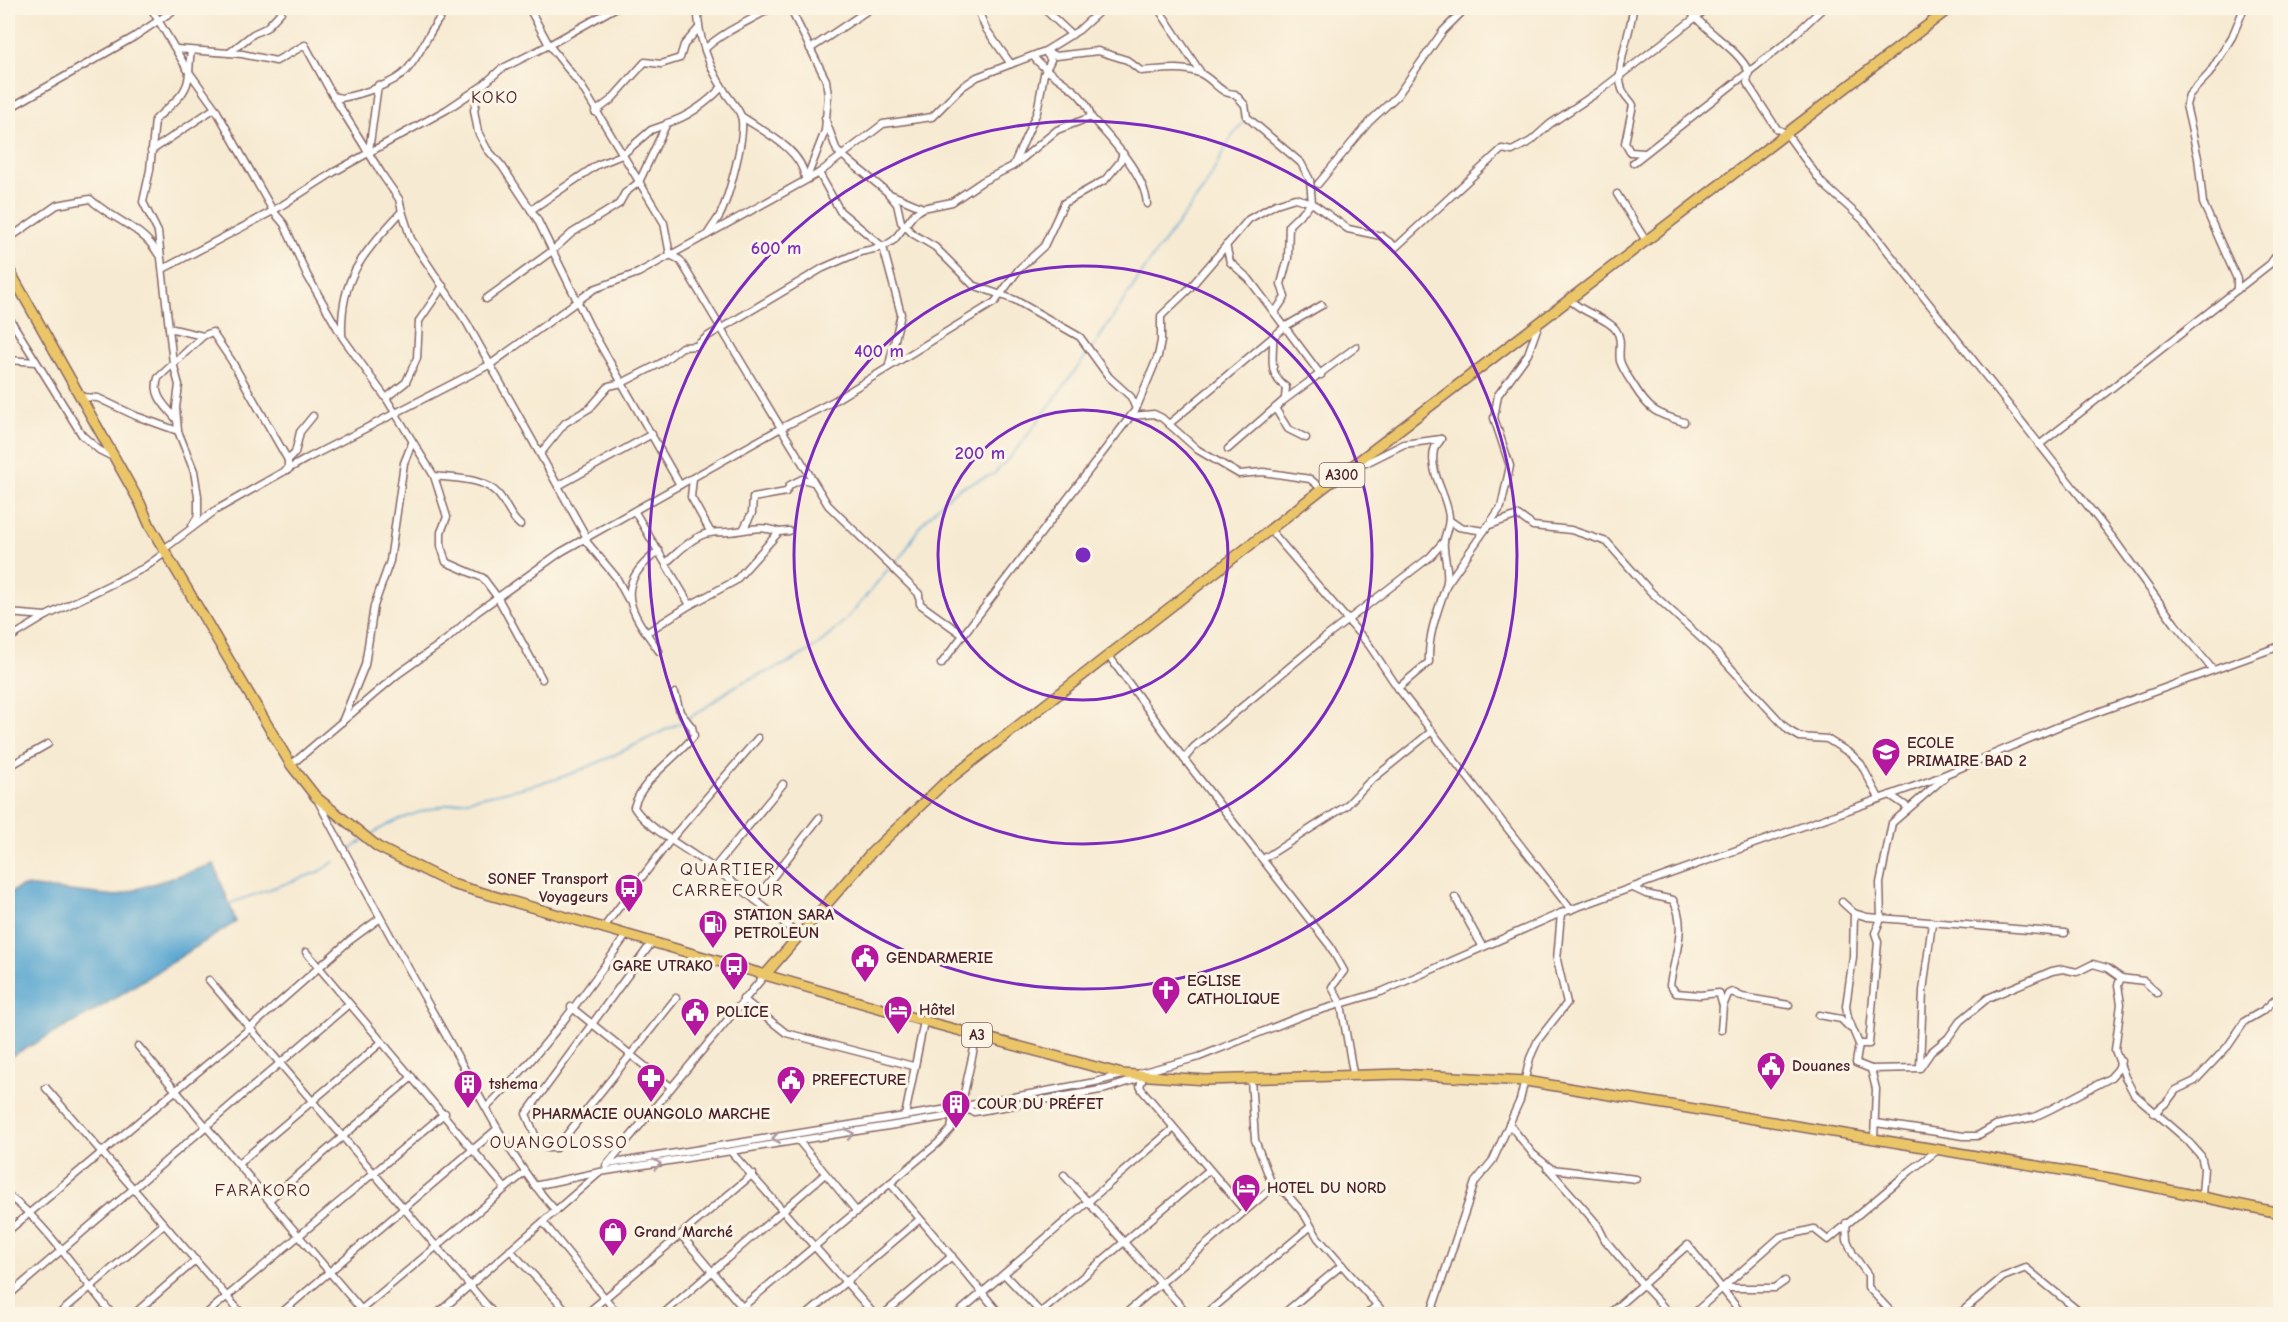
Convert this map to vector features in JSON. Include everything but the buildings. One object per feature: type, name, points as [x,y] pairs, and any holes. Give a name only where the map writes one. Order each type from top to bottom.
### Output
[{"type":"highway","name":"A300","points":[[765,975],[871,853],[921,802],[1322,489],[1538,326],[1950,8]]},
{"type":"highway","name":"A3","points":[[8,268],[165,551],[291,765],[316,797],[378,847],[434,875],[463,887],[924,1021],[1126,1075],[1178,1080],[1251,1079],[1353,1073],[1491,1077],[1526,1081],[1940,1149],[2202,1195],[2280,1213]]},
{"type":"street","points":[[151,8],[187,69],[215,108],[273,211],[284,224],[307,275],[343,338],[395,411],[412,443],[434,476],[447,517],[441,532],[441,546],[446,562],[483,578],[498,598],[542,679]]},
{"type":"street","points":[[8,109],[134,37],[177,8]]},
{"type":"street","points":[[229,53],[253,34],[266,28],[281,12],[279,8]]},
{"type":"street","points":[[333,96],[341,98],[355,96],[397,79],[408,69],[434,24],[448,8]]},
{"type":"street","points":[[529,8],[549,45],[566,64],[664,222],[670,255]]},
{"type":"street","points":[[163,269],[273,211],[368,152],[446,110],[480,88],[501,69],[615,8]]},
{"type":"street","points":[[698,8],[698,29],[722,87],[741,116],[780,142],[804,169],[805,181]]},
{"type":"street","points":[[706,48],[718,36],[755,19],[771,8]]},
{"type":"street","points":[[790,8],[826,80],[825,118],[821,144],[805,181]]},
{"type":"street","points":[[810,49],[871,8]]},
{"type":"street","points":[[977,8],[986,29],[1011,64]]},
{"type":"street","points":[[1042,8],[1072,35]]},
{"type":"street","points":[[8,639],[46,616],[144,568],[216,510],[395,411],[491,364],[594,289],[638,273],[805,181],[884,124],[932,117],[962,87],[996,68],[1045,51],[1072,35],[1103,8]]},
{"type":"street","points":[[1158,8],[1201,73],[1225,94],[1235,94],[1245,105],[1247,117],[1301,163],[1310,180],[1312,203]]},
{"type":"street","points":[[1318,184],[1370,122],[1396,96],[1443,31],[1466,8]]},
{"type":"street","points":[[1633,8],[1632,25],[1620,76],[1622,90],[1633,105],[1624,143],[1630,152],[1647,153]]},
{"type":"street","points":[[1688,8],[1694,18],[1744,61],[1749,72],[1747,82],[1777,129],[1786,133],[1822,183],[1864,221],[2038,446],[2113,538],[2175,624],[2213,670]]},
{"type":"street","points":[[941,664],[1136,409],[1158,356],[1161,341],[1161,316],[1189,289],[1249,219],[1276,204],[1295,198],[1312,203],[1348,229],[1381,236],[1396,247],[1502,149],[1512,151],[1531,141],[1550,124],[1620,76],[1708,8]]},
{"type":"street","points":[[1633,163],[1749,72],[1823,8]]},
{"type":"street","points":[[2237,290],[2237,279],[2203,203],[2198,158],[2186,105],[2189,94],[2209,74],[2232,37],[2242,13],[2241,8]]},
{"type":"street","points":[[595,112],[611,100],[645,62],[661,64],[680,58],[684,45],[698,29]]},
{"type":"street","points":[[176,49],[229,53],[276,62],[305,45],[333,96],[399,199],[411,239],[491,364],[586,539],[616,577],[646,633],[659,651]]},
{"type":"street","points":[[191,51],[187,69],[188,80],[181,95],[155,120],[150,151],[150,170],[143,202],[158,232],[174,366],[179,385],[178,431],[194,471],[198,496],[198,516],[191,529]]},
{"type":"street","points":[[1045,51],[1056,56],[1098,51],[1127,60],[1141,71],[1181,69],[1201,73]]},
{"type":"street","points":[[1013,166],[1037,112],[1051,60],[1045,51]]},
{"type":"street","points":[[1033,56],[1041,67],[1047,69],[1089,104],[1091,117],[1123,153],[1147,204]]},
{"type":"street","points":[[368,152],[378,85]]},
{"type":"street","points":[[531,210],[597,165],[622,155],[651,130],[709,101],[722,87]]},
{"type":"street","points":[[480,88],[474,110],[478,132],[487,149],[502,166],[531,210],[577,301],[680,485]]},
{"type":"street","points":[[150,151],[215,108]]},
{"type":"street","points":[[707,234],[721,214],[733,176],[740,147],[741,116]]},
{"type":"street","points":[[540,454],[565,423],[590,408],[609,386],[622,383],[661,363],[682,347],[696,346],[823,268],[860,252],[883,247],[894,240],[923,208],[952,202],[983,181],[1013,166],[1057,130],[1091,117]]},
{"type":"street","points":[[825,118],[837,151],[887,192],[897,204],[901,222],[913,234],[935,247],[973,285],[1003,294],[1080,337],[1109,377],[1131,397],[1136,409]]},
{"type":"street","points":[[486,299],[552,251],[572,233],[619,204],[625,193],[639,182],[666,124]]},
{"type":"street","points":[[291,765],[398,674],[561,552],[781,428],[832,402],[889,365],[986,309],[1003,294],[1019,269],[1044,246],[1064,203],[1105,180],[1120,162],[1123,153]]},
{"type":"street","points":[[819,173],[844,216],[883,247],[901,314],[889,365]]},
{"type":"street","points":[[887,192],[923,208]]},
{"type":"street","points":[[1617,194],[1646,241]]},
{"type":"street","points":[[8,239],[57,205],[90,199],[153,244],[160,257]]},
{"type":"street","points":[[1275,312],[1286,297],[1281,284],[1288,258],[1289,225],[1312,203]]},
{"type":"street","points":[[343,338],[341,309],[347,284],[366,254],[402,211]]},
{"type":"street","points":[[1226,245],[1230,262],[1249,279],[1321,375]]},
{"type":"street","points":[[2038,446],[2270,264],[2280,250]]},
{"type":"street","points":[[670,255],[680,260],[828,505],[919,594],[920,604],[963,635]]},
{"type":"street","points":[[386,398],[406,382],[417,358],[419,321],[443,286]]},
{"type":"street","points":[[1570,300],[1582,311],[1609,323],[1617,330],[1621,362],[1646,404],[1656,413],[1684,422]]},
{"type":"street","points":[[1168,424],[1286,326],[1322,305]]},
{"type":"street","points":[[8,316],[82,435],[99,450],[115,458]]},
{"type":"street","points":[[1398,688],[1429,662],[1428,642],[1432,624],[1447,584],[1501,507],[1510,466],[1494,418],[1498,395],[1528,354],[1538,326]]},
{"type":"street","points":[[169,328],[203,336]]},
{"type":"street","points":[[177,419],[156,393],[158,378],[174,366],[203,336],[212,332],[225,350],[288,460],[288,470]]},
{"type":"street","points":[[1273,337],[1271,364],[1279,382],[1286,387],[1287,394],[1283,401]]},
{"type":"street","points":[[1228,449],[1283,401],[1356,347]]},
{"type":"street","points":[[8,360],[36,362]]},
{"type":"street","points":[[81,397],[98,398],[136,416],[178,431]]},
{"type":"street","points":[[1275,408],[1288,429],[1306,438]]},
{"type":"street","points":[[1131,416],[1154,414],[1202,452],[1239,474],[1263,472],[1310,479],[1322,489]]},
{"type":"street","points":[[288,460],[295,453],[300,432],[313,416]]},
{"type":"street","points":[[558,486],[652,434]]},
{"type":"street","points":[[1357,464],[1366,463],[1404,444],[1441,439],[1435,447],[1435,474],[1440,484],[1449,520],[1444,541],[1447,584]]},
{"type":"street","points":[[342,722],[365,665],[374,606],[390,561],[404,464],[412,443]]},
{"type":"street","points":[[434,476],[483,483],[498,493],[513,520],[520,525]]},
{"type":"street","points":[[693,478],[691,497],[710,531]]},
{"type":"street","points":[[744,528],[752,513],[753,498],[786,492],[790,484],[802,480],[813,483]]},
{"type":"street","points":[[635,512],[690,604]]},
{"type":"street","points":[[1449,520],[1459,527],[1485,529],[1518,515],[1533,526],[1571,530],[1606,542],[1677,618],[1717,653],[1788,730],[1800,737],[1827,739],[1851,754],[1861,764],[1879,798]]},
{"type":"street","points":[[666,563],[697,537],[710,531],[730,532],[744,528],[789,531]]},
{"type":"street","points":[[1271,531],[1347,619],[1398,688],[1572,910]]},
{"type":"street","points":[[646,633],[690,604],[714,593],[744,574],[779,532]]},
{"type":"street","points":[[1184,759],[1194,747],[1347,619],[1430,557],[1444,541]]},
{"type":"street","points":[[628,599],[630,583],[637,568],[659,551]]},
{"type":"street","points":[[8,613],[46,616]]},
{"type":"street","points":[[534,1186],[600,1172],[800,1142],[1095,1082],[1199,1057],[1304,1015],[1381,992],[1562,913],[1949,774],[2057,727],[2280,646]]},
{"type":"street","points":[[1109,656],[1184,759],[1303,908],[1344,971],[1332,987],[1341,1004],[1353,1073]]},
{"type":"street","points":[[675,693],[680,712],[692,727],[694,736],[636,799],[634,807],[637,813],[714,868],[798,935]]},
{"type":"street","points":[[1263,859],[1346,806],[1368,783],[1432,731]]},
{"type":"street","points":[[604,927],[672,838],[758,738]]},
{"type":"street","points":[[8,766],[48,744]]},
{"type":"street","points":[[1859,1044],[1869,1044],[1878,942],[1875,933],[1881,919],[1880,883],[1891,828],[1895,819],[1949,774]]},
{"type":"street","points":[[714,868],[783,783]]},
{"type":"street","points":[[1890,795],[1909,808]]},
{"type":"street","points":[[316,797],[379,919],[497,1129],[524,1173],[556,1211]]},
{"type":"street","points":[[754,900],[819,818]]},
{"type":"street","points":[[1634,888],[1646,894],[1673,900],[1680,913],[1681,933],[1674,956],[1671,985],[1676,993],[1700,995],[1719,993],[1723,1006]]},
{"type":"street","points":[[1455,897],[1482,946]]},
{"type":"street","points":[[1842,902],[1854,913],[1881,919],[2065,933]]},
{"type":"street","points":[[1427,1314],[1432,1310],[1475,1182],[1493,1160],[1509,1124],[1526,1081],[1530,1058],[1538,1040],[1567,1004],[1557,960],[1562,913]]},
{"type":"street","points":[[1854,913],[1853,957],[1846,1006],[1848,1018],[1859,1044],[1856,1063],[1871,1069],[1920,1068]]},
{"type":"street","points":[[8,1231],[249,1029],[319,966],[379,919]]},
{"type":"street","points":[[1920,1068],[1923,991],[1932,923]]},
{"type":"street","points":[[486,1108],[519,1076],[627,934]]},
{"type":"street","points":[[654,941],[526,1114],[535,1135],[546,1148],[556,1148],[676,998]]},
{"type":"street","points":[[306,952],[474,1148],[505,1188]]},
{"type":"street","points":[[1920,1068],[1931,1052],[1948,1038],[1960,1021],[1993,994],[2052,971],[2063,969],[2077,972],[2093,964],[2107,968],[2121,978],[2144,981],[2157,993]]},
{"type":"street","points":[[437,1314],[608,1164],[765,975]]},
{"type":"street","points":[[2121,978],[2117,988],[2121,1004],[2115,1050],[2130,1089],[2201,1156],[2204,1167],[2202,1195]]},
{"type":"street","points":[[209,980],[494,1314]]},
{"type":"street","points":[[1721,1030],[1723,1006],[1728,994],[1732,992],[1742,997],[1789,1005]]},
{"type":"street","points":[[2154,1113],[2176,1090],[2195,1081],[2201,1071],[2228,1046],[2245,1021],[2264,1010],[2280,995]]},
{"type":"street","points":[[743,999],[786,1033],[913,1066]]},
{"type":"street","points":[[8,1296],[349,1004]]},
{"type":"street","points":[[572,1007],[671,1087]]},
{"type":"street","points":[[1819,1014],[1841,1019],[1856,1035]]},
{"type":"street","points":[[905,1116],[913,1066],[924,1021]]},
{"type":"street","points":[[734,1314],[947,1134],[957,1110],[977,1035]]},
{"type":"street","points":[[238,1164],[382,1042]]},
{"type":"street","points":[[138,1046],[269,1200],[361,1313],[524,1173]]},
{"type":"street","points":[[1876,1123],[1977,1136],[1996,1125],[2034,1117],[2091,1089],[2110,1078],[2118,1070],[2121,1061]]},
{"type":"street","points":[[1871,1069],[1876,1089],[1874,1139]]},
{"type":"street","points":[[269,1200],[412,1077]]},
{"type":"street","points":[[608,1164],[905,1116],[965,1109],[974,1112],[1114,1088],[1144,1077]]},
{"type":"street","points":[[1144,1077],[1140,1086],[1143,1090],[1245,1211]]},
{"type":"street","points":[[1251,1079],[1255,1140],[1273,1188]]},
{"type":"street","points":[[46,1088],[242,1314]]},
{"type":"street","points":[[206,1314],[444,1113]]},
{"type":"street","points":[[1509,1124],[1533,1154],[1597,1224],[1605,1240],[1670,1314]]},
{"type":"street","points":[[957,1314],[1174,1128]]},
{"type":"street","points":[[280,1314],[405,1211],[497,1129]]},
{"type":"street","points":[[795,1134],[857,1212]]},
{"type":"street","points":[[1693,1314],[1780,1237],[1814,1229],[1828,1240],[1915,1166],[1940,1149]]},
{"type":"street","points":[[732,1153],[753,1174],[874,1314]]},
{"type":"street","points":[[1547,1167],[1636,1179]]},
{"type":"street","points":[[1004,1274],[1040,1314],[1209,1170]]},
{"type":"street","points":[[586,1314],[753,1174]]},
{"type":"street","points":[[663,1314],[825,1174]]},
{"type":"street","points":[[1065,1175],[1089,1200],[1159,1285],[1188,1314]]},
{"type":"street","points":[[890,1183],[1000,1314]]},
{"type":"street","points":[[1125,1314],[1273,1188]]},
{"type":"street","points":[[1273,1188],[1285,1192],[1304,1214],[1310,1227],[1385,1314]]},
{"type":"street","points":[[8,1196],[28,1214],[112,1314]]},
{"type":"street","points":[[808,1314],[920,1219]]},
{"type":"street","points":[[543,1222],[618,1314]]},
{"type":"street","points":[[1846,1223],[1846,1240],[1868,1275],[1868,1287],[1893,1314]]},
{"type":"street","points":[[59,1314],[164,1224]]},
{"type":"street","points":[[1206,1314],[1310,1227]]},
{"type":"street","points":[[681,1235],[748,1314]]},
{"type":"street","points":[[1609,1314],[1688,1245],[1742,1314]]},
{"type":"street","points":[[510,1250],[570,1314]]},
{"type":"street","points":[[885,1314],[952,1256]]},
{"type":"street","points":[[135,1314],[196,1260]]},
{"type":"street","points":[[1283,1314],[1342,1265]]},
{"type":"street","points":[[1959,1314],[2003,1277],[2026,1268],[2082,1314]]},
{"type":"street","points":[[1721,1288],[1774,1288],[1785,1281]]},
{"type":"street","points":[[1366,1314],[1377,1305]]},
{"type":"water","points":[[214,864],[236,922],[89,1014],[8,1058],[8,893],[24,886],[116,896]]},
{"type":"waterway","points":[[1092,349],[1152,258],[1205,187],[1231,138],[1246,119]]},
{"type":"waterway","points":[[892,565],[902,556],[920,526],[944,500],[959,488],[994,474],[1018,448],[1089,352]]},
{"type":"waterway","points":[[688,718],[734,687],[789,662],[811,649],[848,618],[889,568]]},
{"type":"waterway","points":[[371,835],[411,815],[574,773],[684,721]]},
{"type":"waterway","points":[[349,851],[362,841]]},
{"type":"waterway","points":[[228,904],[321,871],[335,861]]},
{"type":"place","name":"ECOLE PRIMAIRE BAD 2","points":[[1886,778]]},
{"type":"place","name":"SONEF Transport Voyageurs","points":[[629,914]]},
{"type":"place","name":"STATION SARA PETROLEUN","points":[[713,950]]},
{"type":"place","name":"GENDARMERIE","points":[[865,984]]},
{"type":"place","name":"GARE UTRAKO","points":[[734,992]]},
{"type":"place","name":"EGLISE CATHOLIQUE","points":[[1166,1016]]},
{"type":"place","name":"Hôtel","points":[[898,1036]]},
{"type":"place","name":"POLICE","points":[[695,1038]]},
{"type":"place","name":"Douanes","points":[[1771,1092]]},
{"type":"place","name":"PHARMACIE OUANGOLO MARCHE","points":[[651,1104]]},
{"type":"place","name":"PREFECTURE","points":[[791,1106]]},
{"type":"place","name":"tshema","points":[[468,1110]]},
{"type":"place","name":"COUR DU PRÉFET","points":[[956,1130]]},
{"type":"place","name":"HOTEL DU NORD","points":[[1246,1214]]},
{"type":"place","name":"Grand Marché","points":[[613,1258]]},
{"type":"district","name":"KOKO","points":[[495,97]]},
{"type":"district","name":"QUARTIER CARREFOUR","points":[[728,879]]},
{"type":"district","name":"OUANGOLOSSO","points":[[559,1142]]},
{"type":"district","name":"FARAKORO","points":[[263,1190]]}]
